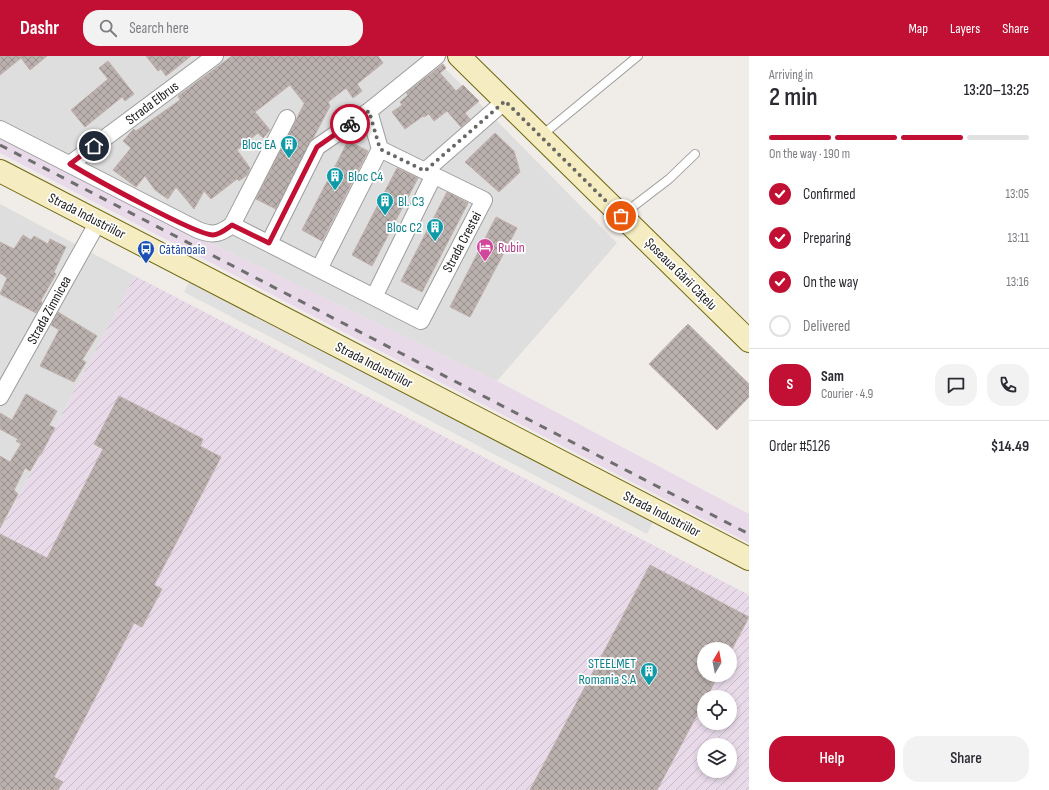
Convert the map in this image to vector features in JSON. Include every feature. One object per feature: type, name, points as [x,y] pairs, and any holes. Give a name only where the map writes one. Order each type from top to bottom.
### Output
[{"type":"main road","name":"Șoseaua Gării Cățelu","points":[[459,56],[749,341]]},
{"type":"main road","name":"Strada Industriilor","points":[[1,173],[749,559]]},
{"type":"street","name":"Strada Elbrus","points":[[70,164],[215,56]]},
{"type":"street","points":[[269,243],[317,147],[369,111],[438,56]]},
{"type":"street","points":[[232,225],[374,297],[429,173],[505,101]]},
{"type":"street","points":[[319,269],[380,149],[369,111]]},
{"type":"street","points":[[0,129],[176,220],[208,234],[222,232],[232,225],[287,118]]},
{"type":"street","name":"Strada Crestei","points":[[374,297],[421,321],[484,200],[380,149]]},
{"type":"street","name":"Strada Zimnicea","points":[[0,398],[98,222]]},
{"type":"lane","points":[[540,136],[638,56]]},
{"type":"lane","points":[[621,216],[669,179],[695,154]]},
{"type":"shaded area","points":[[0,56],[433,56],[617,243],[497,381],[229,252],[0,132]]},
{"type":"shaded area","points":[[0,132],[229,252],[497,381],[749,514],[749,543],[0,153]]},
{"type":"shaded area","points":[[0,204],[135,276],[0,531]]},
{"type":"shaded area","points":[[194,272],[658,512],[647,534],[184,292]]},
{"type":"shaded area","points":[[135,276],[749,595],[749,790],[0,790],[0,531]]},
{"type":"building","points":[[0,56],[47,56],[30,70],[21,58],[0,75]]},
{"type":"building","points":[[146,56],[191,56],[166,76],[161,69],[158,71]]},
{"type":"building","points":[[232,56],[378,56],[383,63],[357,84],[362,91],[353,98],[346,88],[328,102],[330,106],[276,209],[256,199],[305,102],[304,103],[290,85],[255,112],[270,130],[263,138],[258,133],[237,150],[250,168],[247,175],[239,181],[237,179],[211,199],[204,191],[194,209],[176,187],[168,199],[155,190],[145,176],[136,187],[113,170],[131,148],[123,141],[134,129],[136,131],[180,100],[178,96]]},
{"type":"building","points":[[108,61],[134,94],[125,101],[122,97],[85,127],[71,110],[108,79],[99,68]]},
{"type":"building","points":[[443,64],[446,68],[440,73],[456,91],[463,85],[479,101],[465,113],[470,119],[461,127],[447,111],[434,121],[429,114],[424,117],[423,116],[405,129],[392,112],[402,105],[400,102],[408,95],[406,93]]},
{"type":"building","points":[[495,133],[514,151],[520,172],[499,192],[465,162]]},
{"type":"building","name":"Bloc C4","points":[[348,141],[368,151],[322,241],[302,230]]},
{"type":"building","name":"Bl. C3","points":[[397,168],[418,178],[372,266],[352,255]]},
{"type":"building","name":"Bloc C2","points":[[447,192],[468,203],[422,292],[401,281]]},
{"type":"building","points":[[496,217],[517,228],[470,317],[450,307]]},
{"type":"building","points":[[23,235],[31,240],[34,236],[48,244],[50,239],[66,247],[54,272],[56,274],[41,300],[42,303],[36,313],[0,294],[7,278],[0,273],[0,242],[14,249]]},
{"type":"building","points":[[58,312],[97,336],[82,360],[86,362],[74,382],[40,366],[59,330],[51,325]]},
{"type":"building","points":[[688,324],[749,384],[749,397],[717,430],[649,364]]},
{"type":"building","points":[[26,394],[57,411],[49,425],[55,428],[30,471],[25,468],[14,490],[18,494],[0,528],[0,456],[10,462],[21,444],[16,441],[18,439],[0,429],[0,413],[12,420]]},
{"type":"building","points":[[119,396],[203,439],[200,446],[221,457],[154,585],[162,589],[142,627],[134,623],[54,777],[63,782],[58,790],[0,790],[0,534],[47,558],[103,449],[94,444]]},
{"type":"building","name":"STEELMET Romania S.A","points":[[650,565],[749,617],[736,642],[697,642],[697,682],[714,682],[710,690],[697,690],[697,715],[657,790],[530,790]]},
{"type":"railway","points":[[0,145],[749,534]]},
{"type":"way so far","points":[[350,124],[369,111],[380,149],[425,171],[505,101],[621,216]]},
{"type":"place","name":"Bloc EA","points":[[289,159]]},
{"type":"place","name":"Bloc C4","points":[[335,191]]},
{"type":"place","name":"Bl. C3","points":[[385,216]]},
{"type":"place","name":"Bloc C2","points":[[435,242]]},
{"type":"place","name":"Rubin","points":[[485,262]]},
{"type":"place","name":"Cătănoaia","points":[[146,264]]},
{"type":"place","name":"STEELMET Romania S.A","points":[[649,686]]},
{"type":"route","points":[[94,146],[70,164],[90,176],[176,220],[208,234],[214,235],[222,232],[232,225],[269,243],[317,147],[350,124]]}]
